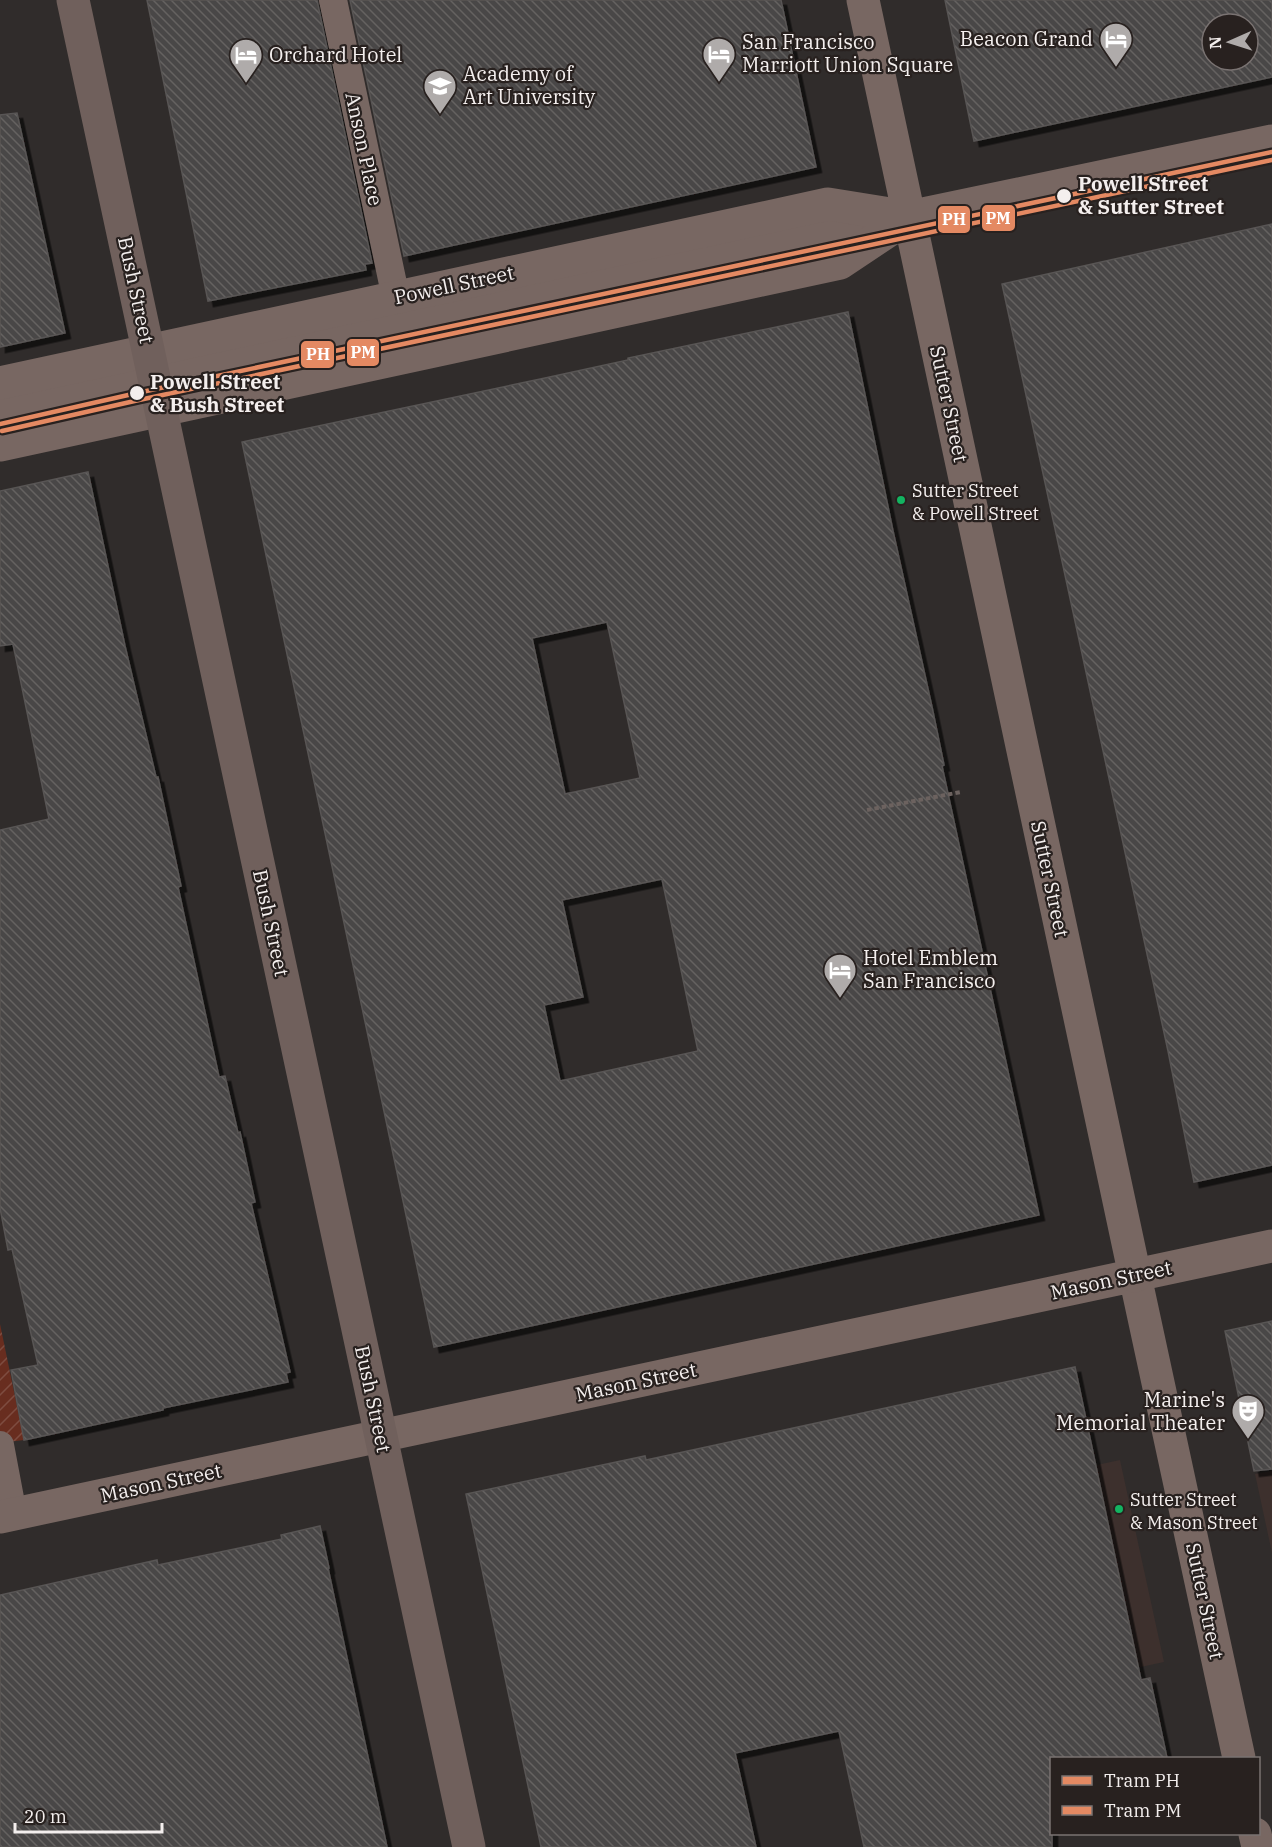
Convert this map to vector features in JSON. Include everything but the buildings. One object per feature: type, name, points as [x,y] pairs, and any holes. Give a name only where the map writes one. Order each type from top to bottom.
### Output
[{"type":"main road","name":"Bush Street","points":[[73,0],[469,1847]]},
{"type":"street","name":"Sutter Street","points":[[863,0],[1239,1757]]},
{"type":"street","name":"Powell Street","points":[[0,445],[155,380],[396,298],[828,204],[909,217],[1272,141]]},
{"type":"street","name":"Powell Street","points":[[0,383],[155,380],[840,263],[909,217]]},
{"type":"street","name":"Mason Street","points":[[7,1515],[1272,1246]]},
{"type":"lane","name":"Anson Place","points":[[333,0],[396,298]]},
{"type":"lane","points":[[0,413],[155,380]]},
{"type":"lane","points":[[0,1445],[7,1515]]},
{"type":"path","points":[[867,810],[961,792]]},
{"type":"shaded area","points":[[0,1324],[24,1440],[0,1443]]},
{"type":"shaded area","points":[[1120,1460],[1164,1662],[1034,1690],[1014,1483]]},
{"type":"shaded area","points":[[1272,1471],[1272,1553],[1255,1474]]},
{"type":"tram line","name":"PH","points":[[0,424],[1272,152]]},
{"type":"tram line","name":"PM","points":[[2,431],[1272,160]]},
{"type":"place","name":"Beacon Grand","points":[[1116,68]]},
{"type":"place","name":"San Francisco Marriott Union Square","points":[[719,83]]},
{"type":"place","name":"Orchard Hotel","points":[[246,84]]},
{"type":"place","name":"Academy of Art University","points":[[440,115]]},
{"type":"place","name":"Powell Street & Sutter Street","points":[[1064,196]]},
{"type":"place","name":"Powell Street & Bush Street","points":[[137,393]]},
{"type":"place","name":"Sutter Street & Powell Street","points":[[901,500]]},
{"type":"place","name":"Hotel Emblem San Francisco","points":[[840,999]]},
{"type":"place","name":"Marine's Memorial Theater","points":[[1248,1440]]},
{"type":"place","name":"Sutter Street & Mason Street","points":[[1119,1509]]}]
